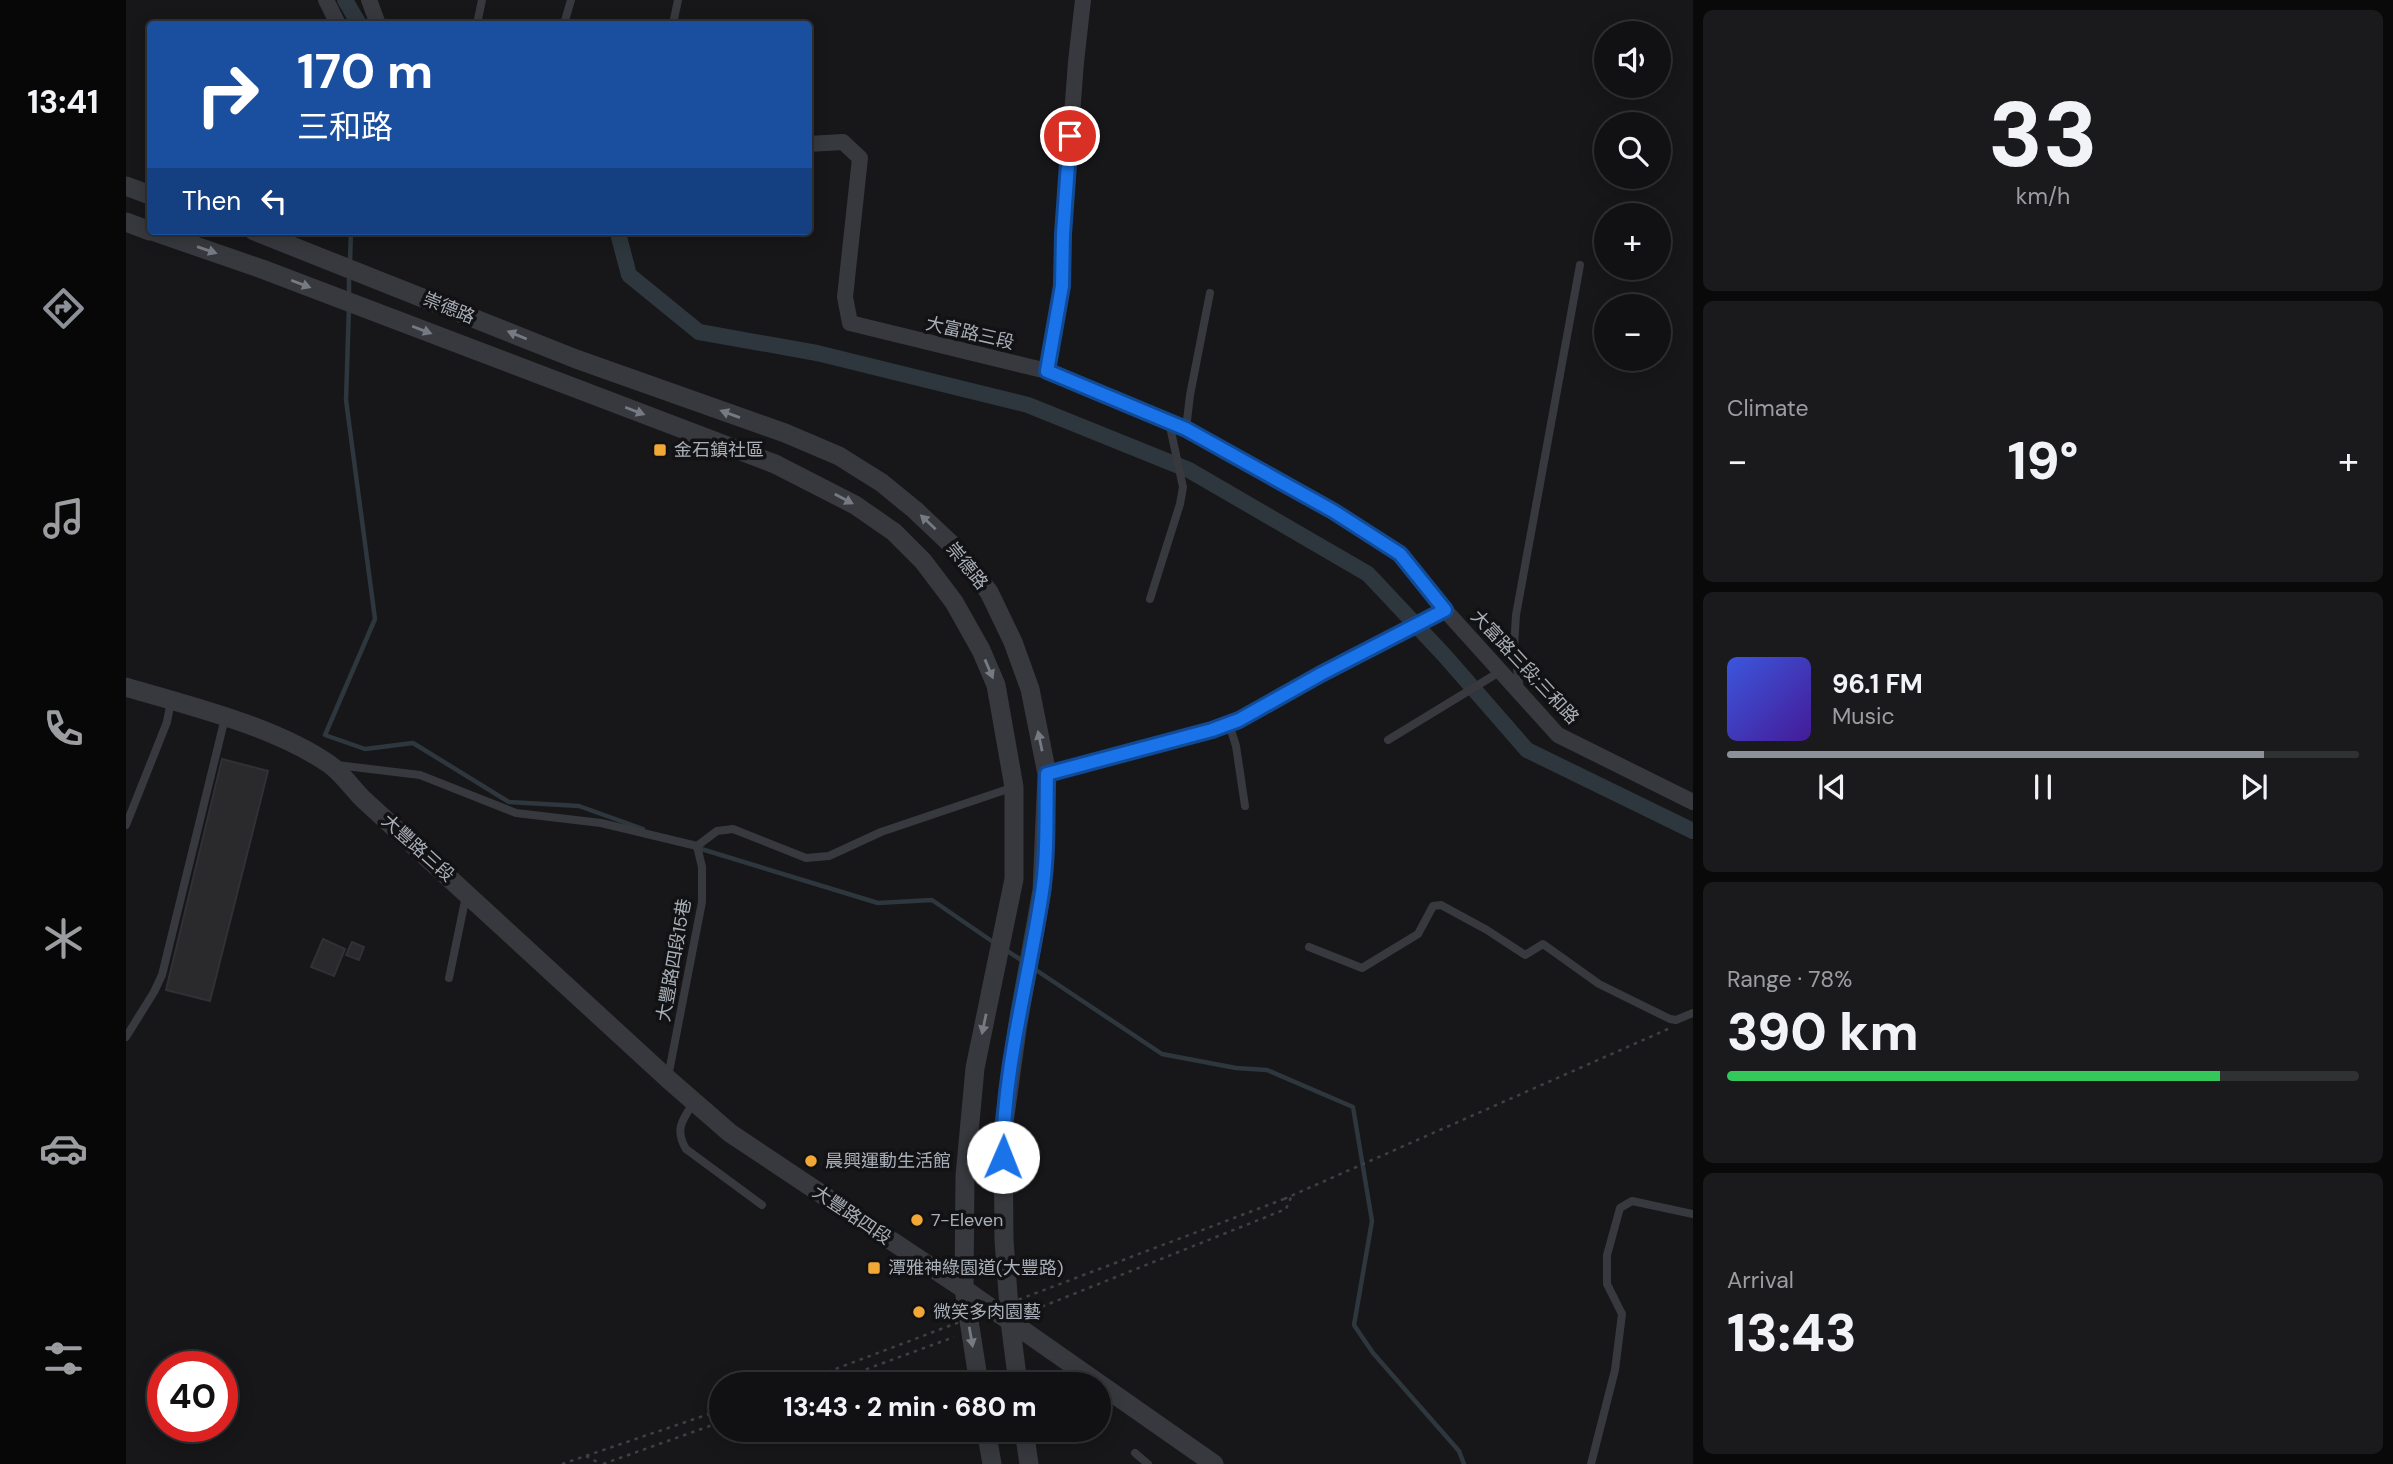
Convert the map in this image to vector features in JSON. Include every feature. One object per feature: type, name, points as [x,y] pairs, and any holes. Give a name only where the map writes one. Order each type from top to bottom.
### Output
[{"type":"street","points":[[326,0],[336,21]]},
{"type":"street","points":[[369,0],[377,21]]},
{"type":"street","points":[[1047,371],[1062,286],[1063,234],[1083,0]]},
{"type":"street","name":"大富路三段","points":[[812,144],[844,142],[860,158],[845,297],[850,323],[1047,371],[1175,429],[1333,511],[1400,554],[1445,610]]},
{"type":"street","points":[[126,186],[147,194]]},
{"type":"street","name":"崇德路","points":[[126,222],[147,230]]},
{"type":"street","name":"崇德路","points":[[163,235],[262,269],[775,464],[855,505],[894,532],[923,561],[954,602],[981,650],[996,685],[1014,787],[1014,879],[974,1082],[965,1176],[964,1289],[977,1372]]},
{"type":"street","name":"崇德路","points":[[265,235],[576,359],[785,433],[839,456],[882,483],[915,510],[953,545],[989,592],[1013,642],[1030,689],[1047,774],[1042,890],[1026,975],[1003,1130],[1004,1240],[1016,1372]]},
{"type":"street","name":"大富路三段;三和路","points":[[1445,610],[1558,735],[1693,802]]},
{"type":"street","name":"大豐路三段","points":[[126,687],[226,717],[283,740],[330,765],[363,799],[668,1079]]},
{"type":"street","name":"大豐路四段","points":[[668,1079],[730,1133],[964,1289],[1214,1464]]},
{"type":"street","points":[[988,1442],[992,1464]]},
{"type":"street","points":[[1026,1442],[1029,1464]]},
{"type":"lane","points":[[478,21],[482,0]]},
{"type":"lane","points":[[565,21],[571,0]]},
{"type":"lane","points":[[674,21],[678,0]]},
{"type":"lane","points":[[1520,692],[1514,647],[1516,615],[1580,265]]},
{"type":"lane","points":[[1150,598],[1180,504],[1183,487],[1175,451],[1175,429],[1190,395],[1210,293]]},
{"type":"lane","points":[[1047,774],[1229,724],[1445,610]]},
{"type":"lane","points":[[1388,740],[1501,671]]},
{"type":"lane","points":[[126,825],[167,722],[172,701]]},
{"type":"lane","points":[[126,1037],[155,992],[162,975],[226,717]]},
{"type":"lane","points":[[1229,724],[1236,746],[1245,806]]},
{"type":"lane","points":[[330,765],[421,775],[516,813],[601,823],[697,846],[717,831],[733,829],[806,858],[830,856],[881,832],[1014,787]]},
{"type":"lane","name":"大豐路四段15巷","points":[[668,1079],[702,902],[702,867],[697,846]]},
{"type":"lane","points":[[449,978],[467,893]]},
{"type":"lane","points":[[1309,947],[1362,968],[1418,934],[1433,906],[1441,905],[1488,930],[1525,955],[1543,944],[1599,984],[1670,1019],[1676,1020],[1693,1013]]},
{"type":"lane","points":[[694,1102],[681,1121],[680,1139],[686,1149],[762,1205]]},
{"type":"lane","points":[[1591,1464],[1615,1370],[1622,1314],[1607,1283],[1607,1255],[1620,1208],[1632,1201],[1693,1214]]},
{"type":"lane","points":[[1135,1453],[1148,1464]]},
{"type":"path","points":[[828,1372],[1284,1199],[1668,1030]]},
{"type":"path","points":[[1010,1321],[1037,1307],[1286,1209],[1292,1195]]},
{"type":"path","points":[[859,1372],[970,1331]]},
{"type":"path","points":[[562,1464],[709,1414]]},
{"type":"path","points":[[586,1456],[602,1464],[709,1426]]},
{"type":"building","points":[[222,759],[268,771],[210,1001],[166,990]]},
{"type":"building","points":[[323,939],[345,949],[334,976],[311,967]]},
{"type":"building","points":[[352,942],[364,947],[359,960],[346,955]]},
{"type":"waterway","points":[[345,0],[357,21]]},
{"type":"waterway","points":[[350,263],[351,235]]},
{"type":"waterway","points":[[619,235],[629,275],[699,332],[817,353],[1028,405],[1189,470],[1368,574],[1445,656],[1527,750],[1693,831]]},
{"type":"waterway","points":[[349,275],[349,298]]},
{"type":"waterway","points":[[349,306],[346,400],[375,619],[325,735],[365,749],[413,743],[509,802],[579,806],[643,829]]},
{"type":"waterway","points":[[698,848],[878,903],[932,900],[996,944]]},
{"type":"waterway","points":[[1004,949],[1023,961]]},
{"type":"waterway","points":[[1033,968],[1162,1054],[1236,1068],[1267,1070],[1353,1107],[1372,1221],[1354,1325],[1373,1353],[1459,1451],[1464,1464]]},
{"type":"place","name":"金石鎮社區","points":[[660,450]]},
{"type":"place","name":"晨興運動生活館","points":[[811,1161]]},
{"type":"place","name":"7-Eleven","points":[[917,1220]]},
{"type":"place","name":"潭雅神綠園道(大豐路)","points":[[874,1268]]},
{"type":"place","name":"微笑多肉園藝","points":[[919,1312]]},
{"type":"route","points":[[1003,1157],[1003,1130],[1018,1023],[1042,890],[1047,774],[1212,730],[1239,720],[1445,610],[1400,554],[1333,511],[1186,429],[1047,371],[1062,286],[1070,136]]}]
